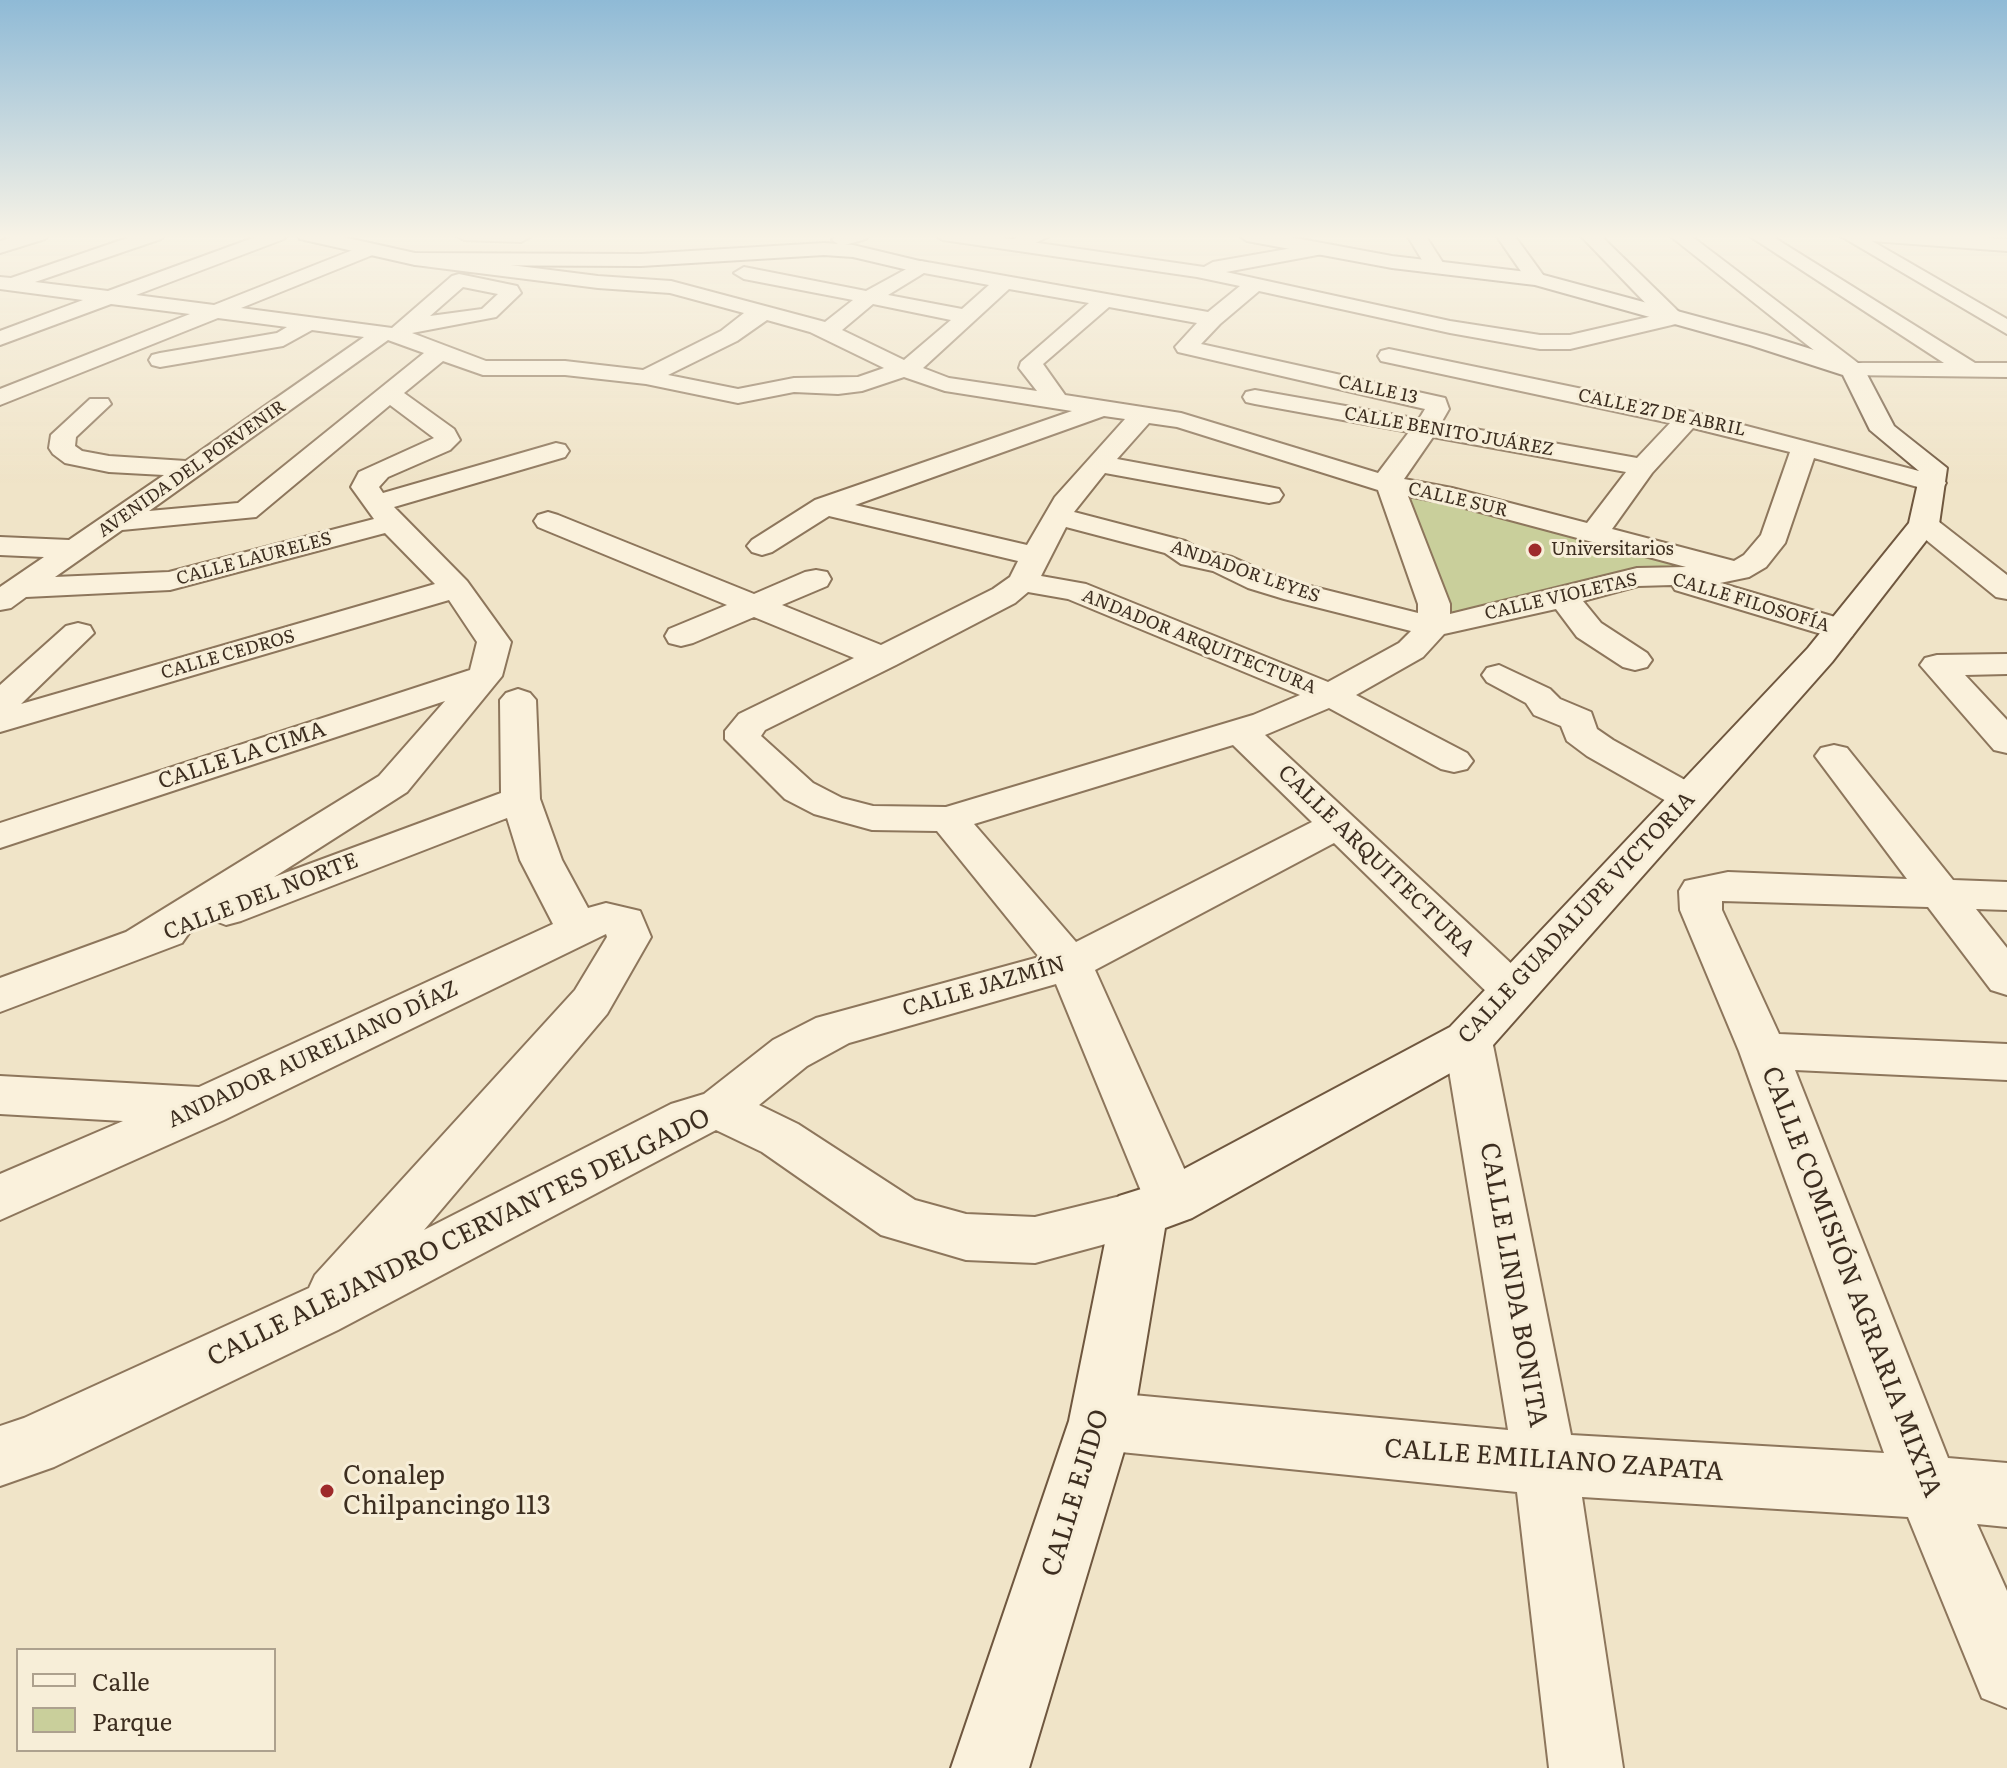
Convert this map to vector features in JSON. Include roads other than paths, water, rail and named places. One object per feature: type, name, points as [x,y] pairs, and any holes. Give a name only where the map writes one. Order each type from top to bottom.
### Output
[{"type":"street","points":[[0,338],[57,318]]},
{"type":"street","points":[[0,398],[198,318]]},
{"type":"street","points":[[265,318],[396,332],[483,368],[565,368],[646,377],[738,396],[794,385],[838,387],[862,384],[917,362],[963,318]]},
{"type":"street","points":[[646,377],[729,336],[752,318]]},
{"type":"street","points":[[782,318],[827,331],[904,369],[945,384],[1181,420],[1320,378]]},
{"type":"street","points":[[827,331],[844,318]]},
{"type":"street","points":[[1058,402],[1031,368],[1032,362],[1084,318]]},
{"type":"street","points":[[1204,318],[1212,319]]},
{"type":"street","points":[[1406,318],[1558,343],[1672,318],[1853,370],[2007,370]]},
{"type":"street","points":[[1785,318],[1853,370],[1883,430],[1933,468],[1924,524],[1962,551],[2007,590]]},
{"type":"street","points":[[1887,318],[2007,395]]},
{"type":"street","points":[[1989,318],[2007,328]]},
{"type":"street","name":"CALLE 13","points":[[1212,319],[1186,347],[1320,378],[1431,416]]},
{"type":"street","points":[[160,360],[283,339],[308,323]]},
{"type":"street","name":"CALLE 27 DE ABRIL","points":[[1450,327],[1367,364],[1689,418],[1932,483]]},
{"type":"street","name":"AVENIDA DEL PORVENIR","points":[[10,595],[265,418],[396,332]]},
{"type":"street","points":[[115,522],[246,511],[442,350]]},
{"type":"street","points":[[142,942],[393,784],[485,676],[494,642],[456,588],[377,504],[369,478],[447,440],[445,434],[390,394]]},
{"type":"street","name":"CALLE BENITO JUÁREZ","points":[[1255,397],[1431,416],[1643,467]]},
{"type":"street","points":[[99,404],[64,435],[62,448],[74,457],[109,464],[191,469]]},
{"type":"street","points":[[762,546],[825,506],[1100,409]]},
{"type":"street","points":[[1142,415],[1057,516],[1028,569],[1004,596],[752,722],[743,731],[743,739],[799,791],[828,806],[872,818],[948,819],[1266,723],[1330,695],[1411,650],[1433,627],[1434,604],[1390,485],[1391,474],[1431,416]]},
{"type":"street","points":[[265,418],[361,419]]},
{"type":"street","points":[[1594,533],[1643,467],[1689,418]]},
{"type":"street","name":"CALLE SUR","points":[[1181,420],[1390,485],[1452,496],[1738,571]]},
{"type":"street","points":[[1738,571],[1755,561],[1775,537],[1805,447]]},
{"type":"street","name":"CALLE LAURELES","points":[[10,595],[170,581],[377,504],[556,451]]},
{"type":"street","points":[[1099,464],[1262,503],[1332,466]]},
{"type":"street","name":"ANDADOR ARQUITECTURA","points":[[825,506],[1028,569],[1330,695],[1454,761]]},
{"type":"street","name":"ANDADOR LEYES","points":[[1057,516],[1175,547],[1192,558],[1221,563],[1259,581],[1295,592],[1433,627]]},
{"type":"street","points":[[548,521],[884,658]]},
{"type":"street","name":"CALLE GUADALUPE VICTORIA","points":[[1156,1208],[1468,1040],[1840,629],[1924,524]]},
{"type":"street","points":[[0,546],[75,549]]},
{"type":"street","points":[[1962,551],[2007,567]]},
{"type":"street","name":"CALLE VIOLETAS","points":[[1433,627],[1564,598],[1637,577],[1738,571]]},
{"type":"street","name":"CALLE FILOSOFÍA","points":[[1662,576],[1840,629]]},
{"type":"street","points":[[681,636],[816,579]]},
{"type":"street","name":"CALLE CEDROS","points":[[0,721],[456,588]]},
{"type":"street","points":[[1564,598],[1589,630],[1635,660]]},
{"type":"street","points":[[0,704],[78,633]]},
{"type":"street","points":[[2007,664],[1937,665],[2007,742]]},
{"type":"street","points":[[1499,675],[1538,696],[1547,707],[1578,720],[1580,733],[1600,748],[1689,798]]},
{"type":"street","name":"CALLE LA CIMA","points":[[0,836],[485,676]]},
{"type":"street","points":[[318,1312],[591,1002],[629,937],[602,926],[541,860],[521,799],[518,700]]},
{"type":"street","name":"CALLE ARQUITECTURA","points":[[1240,731],[1513,991]]},
{"type":"street","points":[[1834,756],[2007,979]]},
{"type":"street","name":"CALLE DEL NORTE","points":[[0,996],[521,799]]},
{"type":"street","points":[[948,819],[1070,964],[1156,1208]]},
{"type":"street","name":"CALLE JAZMÍN","points":[[720,1109],[790,1053],[833,1030],[1070,964],[1338,825]]},
{"type":"street","name":"CALLE COMISIÓN AGRARIA MIXTA","points":[[1941,894],[1728,886],[1700,891],[1701,910],[1763,1051],[1928,1487],[2007,1673]]},
{"type":"street","points":[[1941,894],[2007,896]]},
{"type":"street","name":"ANDADOR AURELIANO DÍAZ","points":[[0,1198],[602,926]]},
{"type":"street","name":"CALLE LINDA BONITA","points":[[1468,1040],[1545,1464],[1586,1768]]},
{"type":"street","points":[[1763,1051],[2007,1062]]},
{"type":"street","points":[[0,1095],[206,1106]]},
{"type":"street","name":"CALLE ALEJANDRO CERVANTES DELGADO","points":[[0,1456],[32,1446],[318,1312],[689,1118],[720,1109],[780,1138],[900,1219],[966,1237],[1035,1240],[1156,1208]]},
{"type":"street","name":"CALLE EJIDO","points":[[990,1768],[1101,1421],[1156,1208]]},
{"type":"street","name":"CALLE EMILIANO ZAPATA","points":[[1101,1421],[1545,1464],[1928,1487],[2007,1495]]},
{"type":"place","name":"Universitarios","points":[[1535,550]]},
{"type":"place","name":"Conalep Chilpancingo 113","points":[[327,1491]]}]
